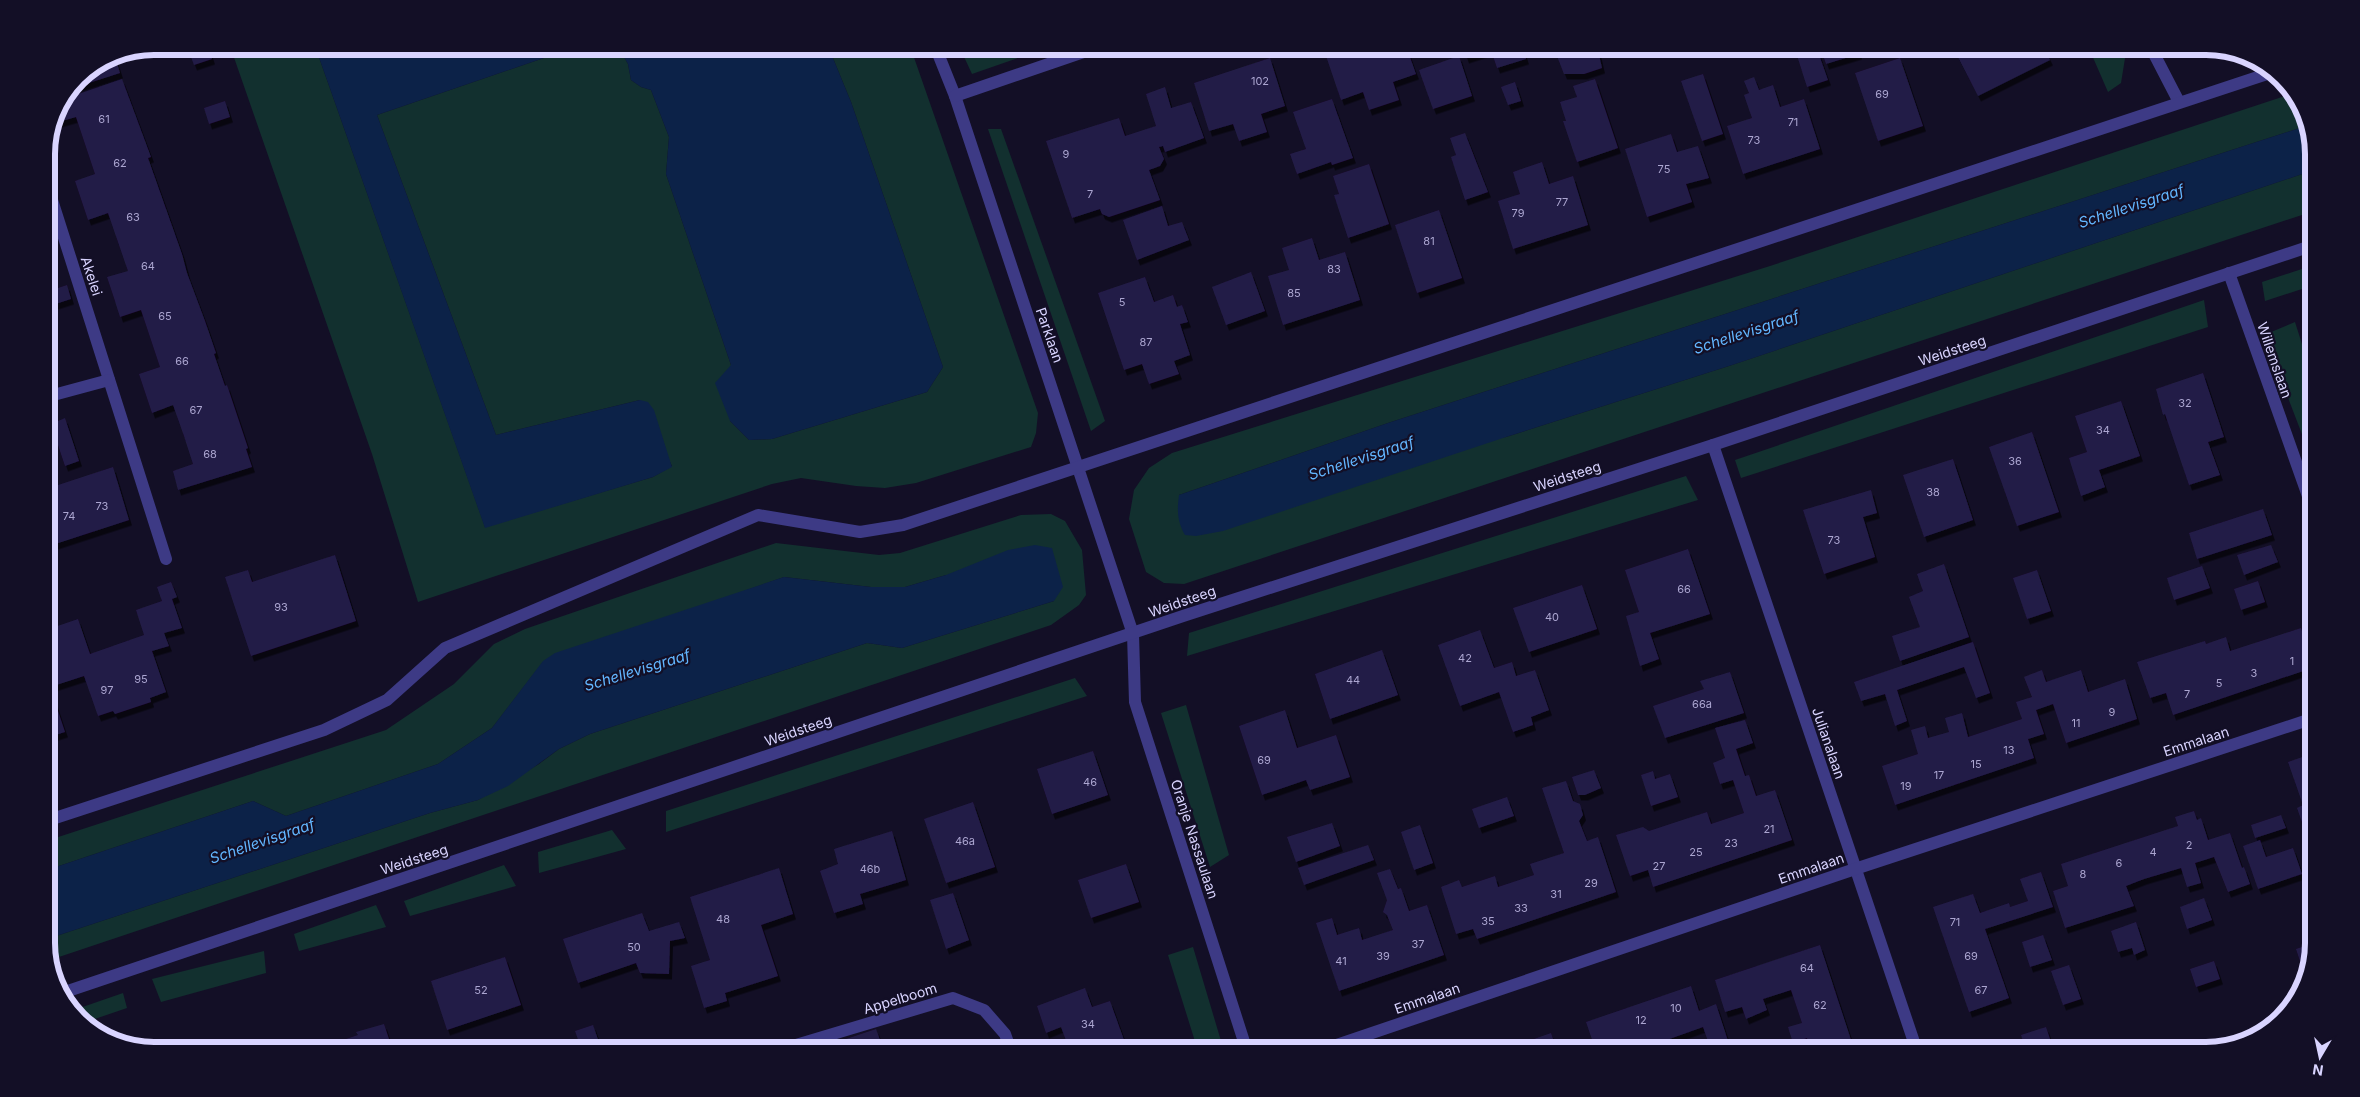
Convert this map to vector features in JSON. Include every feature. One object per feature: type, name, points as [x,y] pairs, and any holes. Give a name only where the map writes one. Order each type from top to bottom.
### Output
[{"type":"street","name":"Parklaan","points":[[939,55],[955,96],[1134,634]]},
{"type":"street","points":[[955,96],[1075,55]]},
{"type":"street","points":[[2155,55],[2179,102]]},
{"type":"street","points":[[55,818],[324,730],[387,700],[446,648],[758,516],[860,532],[903,525],[1079,465],[2265,75]]},
{"type":"street","name":"Akelei","points":[[55,209],[166,559]]},
{"type":"street","name":"Weidsteeg","points":[[67,991],[1192,613],[1713,445],[2305,248]]},
{"type":"street","name":"Willemslaan","points":[[2229,273],[2305,488]]},
{"type":"street","points":[[55,395],[109,380]]},
{"type":"street","name":"Julianalaan","points":[[1713,445],[1914,1042]]},
{"type":"street","name":"Oranje Nassaulaan","points":[[1134,634],[1135,702],[1244,1042]]},
{"type":"street","name":"Emmalaan","points":[[1346,1042],[1855,869],[2305,721]]},
{"type":"street","name":"Appelboom","points":[[806,1042],[953,998],[984,1010],[1006,1034],[1008,1042]]},
{"type":"green space","points":[[233,55],[318,55],[485,527],[653,477],[672,466],[640,400],[496,435],[377,115],[553,55],[623,55],[628,64],[631,80],[641,87],[651,90],[669,137],[666,174],[731,365],[730,421],[749,440],[772,439],[927,392],[943,367],[851,102],[832,55],[913,55],[1038,413],[1036,433],[1031,447],[916,483],[885,488],[801,478],[772,484],[418,602],[372,454]]},
{"type":"green space","points":[[963,55],[1026,55],[972,74]]},
{"type":"green space","points":[[2092,55],[2126,55],[2121,83],[2108,92]]},
{"type":"green space","points":[[2286,96],[2300,122],[2301,127],[1388,423],[1179,495],[1506,437],[1732,365],[2305,173],[2305,214],[1184,584],[1164,583],[1146,572],[1129,519],[1134,490],[1149,468],[1172,453],[1770,266]]},
{"type":"green space","points":[[988,129],[1001,129],[1105,421],[1091,431]]},
{"type":"green space","points":[[2305,268],[2305,288],[2265,301],[2262,282]]},
{"type":"green space","points":[[2204,300],[2208,327],[1741,478],[1735,460]]},
{"type":"green space","points":[[2295,322],[2305,354],[2305,442],[2264,335]]},
{"type":"green space","points":[[1686,476],[1698,500],[1187,656],[1189,633]]},
{"type":"green space","points":[[1051,514],[1065,521],[1082,550],[1086,595],[1079,605],[1051,625],[56,958],[55,936],[430,813],[478,800],[539,764],[559,749],[590,734],[867,643],[902,648],[1054,601],[946,575],[905,587],[871,587],[784,577],[543,662],[492,728],[438,764],[286,816],[253,801],[55,867],[55,838],[386,730],[454,684],[494,644],[525,629],[776,543],[879,555],[900,553],[1021,515]]},
{"type":"green space","points":[[1075,678],[1087,696],[666,832],[666,811]]},
{"type":"green space","points":[[1186,705],[1229,855],[1210,867],[1161,713]]},
{"type":"green space","points":[[612,830],[626,849],[539,873],[538,852]]},
{"type":"green space","points":[[504,865],[516,886],[410,916],[404,901]]},
{"type":"green space","points":[[376,905],[386,927],[299,951],[294,934]]},
{"type":"green space","points":[[1193,947],[1221,1042],[1195,1042],[1168,955]]},
{"type":"green space","points":[[264,951],[266,973],[161,1002],[152,979]]},
{"type":"green space","points":[[123,993],[127,1008],[92,1020],[80,1008]]},
{"type":"water","points":[[318,55],[553,55],[377,115],[496,435],[640,400],[648,402],[654,410],[672,467],[653,477],[485,528]]},
{"type":"water","points":[[623,55],[832,55],[851,102],[943,367],[927,392],[772,439],[749,440],[730,421],[715,383],[731,365],[666,174],[669,137],[651,90],[641,87],[631,80],[628,64]]},
{"type":"water","name":"Schellevisgraaf","points":[[2301,127],[2305,147],[2305,173],[1732,365],[1506,437],[1223,531],[1196,536],[1185,535],[1179,520],[1179,495],[1388,423]]},
{"type":"water","name":"Schellevisgraaf","points":[[1035,545],[1052,548],[1063,587],[1054,601],[902,648],[867,643],[590,734],[559,749],[508,786],[478,800],[430,813],[55,936],[55,867],[253,801],[286,816],[438,764],[492,728],[543,661],[555,653],[784,577],[871,587],[905,587],[946,575],[1008,550]]},
{"type":"building","points":[[190,55],[211,55],[212,59],[194,65]]},
{"type":"building","points":[[1326,55],[1409,55],[1416,74],[1393,82],[1399,100],[1369,110],[1363,92],[1341,100]]},
{"type":"building","points":[[1493,55],[1525,55],[1526,59],[1497,68]]},
{"type":"building","points":[[1557,55],[1599,55],[1602,68],[1584,74],[1564,74]]},
{"type":"building","points":[[1797,55],[1819,55],[1828,80],[1807,87]]},
{"type":"building","points":[[1823,55],[1856,55],[1826,64]]},
{"type":"building","points":[[1957,55],[2048,55],[2050,60],[1978,96]]},
{"type":"building","points":[[1459,56],[1472,96],[1433,109],[1419,70]]},
{"type":"building","points":[[1270,58],[1285,106],[1261,114],[1267,132],[1239,141],[1233,124],[1209,131],[1194,83]]},
{"type":"building","points":[[1900,58],[1923,126],[1878,141],[1855,73]]},
{"type":"building","points":[[117,63],[120,73],[83,85],[104,68]]},
{"type":"building","points":[[1703,74],[1723,134],[1702,141],[1681,81]]},
{"type":"building","points":[[1754,77],[1759,90],[1773,85],[1780,107],[1804,99],[1820,149],[1743,174],[1727,126],[1752,118],[1744,95],[1749,93],[1744,81]]},
{"type":"building","points":[[122,79],[151,157],[148,158],[216,353],[214,354],[225,386],[227,385],[248,448],[246,449],[252,467],[178,490],[173,471],[193,464],[173,405],[152,413],[139,374],[160,367],[141,310],[120,317],[107,277],[128,271],[108,213],[88,220],[75,181],[95,174],[76,117],[61,121],[74,96]]},
{"type":"building","points":[[1595,79],[1618,148],[1577,162],[1563,121],[1566,121],[1560,102],[1577,97],[1573,86]]},
{"type":"building","points":[[1515,82],[1521,101],[1508,105],[1501,87]]},
{"type":"building","points":[[1165,87],[1171,108],[1191,102],[1204,138],[1165,152],[1163,146],[1159,147],[1164,159],[1160,166],[1149,170],[1160,200],[1109,217],[1102,214],[1100,209],[1072,218],[1046,141],[1119,118],[1125,136],[1156,126],[1146,94]]},
{"type":"building","points":[[1332,99],[1353,158],[1332,165],[1331,162],[1297,174],[1290,154],[1306,149],[1293,112]]},
{"type":"building","points":[[225,101],[230,117],[209,124],[204,108]]},
{"type":"building","points":[[1465,133],[1488,192],[1465,200],[1451,157],[1456,155],[1450,138]]},
{"type":"building","points":[[1671,134],[1677,152],[1698,146],[1709,178],[1686,184],[1692,202],[1647,217],[1625,149]]},
{"type":"building","points":[[1542,162],[1549,184],[1573,176],[1588,225],[1513,249],[1498,201],[1520,194],[1513,172]]},
{"type":"building","points":[[1369,164],[1389,224],[1348,238],[1334,195],[1339,194],[1333,176]]},
{"type":"building","points":[[1162,206],[1168,226],[1182,222],[1189,240],[1137,260],[1123,220]]},
{"type":"building","points":[[1439,210],[1462,278],[1417,293],[1395,225]]},
{"type":"building","points":[[1312,238],[1319,260],[1345,252],[1360,300],[1283,325],[1268,276],[1289,270],[1282,248]]},
{"type":"building","points":[[1251,272],[1265,311],[1226,325],[1212,287]]},
{"type":"building","points":[[1145,277],[1154,302],[1173,295],[1177,307],[1182,305],[1188,322],[1180,324],[1190,355],[1174,361],[1179,374],[1149,384],[1142,364],[1124,370],[1098,293]]},
{"type":"building","points":[[67,285],[71,299],[55,304],[55,289]]},
{"type":"building","points":[[2203,373],[2224,437],[2208,442],[2220,475],[2189,485],[2165,414],[2163,415],[2156,389]]},
{"type":"building","points":[[2121,401],[2140,456],[2099,470],[2105,487],[2081,496],[2069,458],[2087,452],[2075,416]]},
{"type":"building","points":[[65,418],[79,461],[65,466],[55,436],[55,422]]},
{"type":"building","points":[[2032,432],[2059,512],[2017,526],[1989,447]]},
{"type":"building","points":[[1953,459],[1973,520],[1924,537],[1903,475]]},
{"type":"building","points":[[113,467],[129,520],[55,544],[55,486]]},
{"type":"building","points":[[1871,490],[1877,513],[1863,517],[1875,557],[1824,574],[1803,510]]},
{"type":"building","points":[[2263,509],[2272,535],[2197,559],[2189,533]]},
{"type":"building","points":[[2271,545],[2278,562],[2244,575],[2237,555]]},
{"type":"building","points":[[1688,549],[1710,614],[1650,633],[1659,659],[1640,666],[1626,616],[1639,612],[1625,570]]},
{"type":"building","points":[[335,555],[356,621],[251,656],[225,577],[248,570],[252,582]]},
{"type":"building","points":[[1944,564],[1969,637],[1900,661],[1892,636],[1920,627],[1909,597],[1923,591],[1917,574]]},
{"type":"building","points":[[2202,566],[2210,588],[2174,600],[2167,578]]},
{"type":"building","points":[[2037,570],[2051,611],[2027,619],[2013,578]]},
{"type":"building","points":[[2258,581],[2265,602],[2241,610],[2234,589]]},
{"type":"building","points":[[171,582],[177,597],[172,599],[182,628],[164,633],[169,646],[152,651],[166,692],[150,698],[151,702],[115,714],[113,711],[98,716],[84,676],[55,685],[55,627],[78,619],[90,654],[144,635],[136,610],[162,601],[157,587]]},
{"type":"building","points":[[1582,585],[1597,629],[1529,652],[1513,608]]},
{"type":"building","points":[[2301,628],[2305,643],[2305,670],[2173,715],[2166,693],[2150,698],[2137,662],[2205,641],[2206,644],[2226,637],[2230,651]]},
{"type":"building","points":[[1480,630],[1494,668],[1512,662],[1516,676],[1535,670],[1549,710],[1531,717],[1533,725],[1513,732],[1499,692],[1460,706],[1438,645]]},
{"type":"building","points":[[1973,642],[1990,693],[1976,698],[1964,667],[1897,690],[1907,721],[1895,726],[1885,694],[1861,701],[1854,682]]},
{"type":"building","points":[[1382,650],[1398,695],[1330,719],[1315,674]]},
{"type":"building","points":[[2042,670],[2046,682],[2081,670],[2088,692],[2125,679],[2137,719],[2066,743],[2053,704],[2036,710],[2044,734],[2028,739],[2034,758],[1895,805],[1882,766],[1918,754],[1911,730],[1925,726],[1928,738],[1949,732],[1945,718],[1962,713],[1968,737],[2022,719],[2016,702],[2032,697],[2024,677]]},
{"type":"building","points":[[1730,672],[1744,713],[1665,738],[1653,706],[1704,689],[1700,681]]},
{"type":"building","points":[[55,702],[65,732],[55,735]]},
{"type":"building","points":[[1285,710],[1297,748],[1336,735],[1350,777],[1310,790],[1306,780],[1262,795],[1239,726]]},
{"type":"building","points":[[1745,720],[1753,743],[1736,749],[1745,776],[1749,775],[1756,796],[1775,790],[1792,840],[1653,887],[1648,870],[1630,876],[1616,835],[1643,827],[1649,831],[1707,812],[1711,824],[1744,813],[1733,780],[1720,784],[1713,763],[1725,758],[1715,728]]},
{"type":"building","points":[[1093,751],[1108,795],[1052,814],[1037,769]]},
{"type":"building","points":[[2305,756],[2305,821],[2302,822],[2297,808],[2303,805],[2288,762]]},
{"type":"building","points":[[1594,770],[1601,788],[1585,795],[1578,795],[1572,777]]},
{"type":"building","points":[[1653,771],[1655,779],[1670,774],[1678,797],[1651,806],[1641,775]]},
{"type":"building","points":[[1566,781],[1573,801],[1580,804],[1583,815],[1579,821],[1587,841],[1598,837],[1616,892],[1477,939],[1473,929],[1456,934],[1441,887],[1459,880],[1462,887],[1495,876],[1498,887],[1534,875],[1530,864],[1564,853],[1542,788]]},
{"type":"building","points":[[1507,797],[1514,816],[1479,828],[1472,809]]},
{"type":"building","points":[[973,802],[995,867],[946,883],[924,819]]},
{"type":"building","points":[[2194,811],[2197,820],[2201,818],[2208,840],[2230,833],[2242,868],[2244,867],[2250,884],[2228,892],[2214,857],[2195,863],[2201,883],[2187,887],[2181,868],[2144,879],[2126,886],[2134,906],[2065,928],[2053,891],[2068,886],[2061,864],[2178,826],[2175,817]]},
{"type":"building","points":[[2281,815],[2286,828],[2255,838],[2251,825]]},
{"type":"building","points":[[1332,823],[1340,846],[1296,862],[1287,837]]},
{"type":"building","points":[[1420,825],[1433,863],[1414,870],[1401,832]]},
{"type":"building","points":[[892,831],[906,880],[860,894],[863,904],[834,913],[820,871],[838,864],[834,849]]},
{"type":"building","points":[[2260,840],[2266,857],[2293,848],[2302,874],[2258,889],[2243,846]]},
{"type":"building","points":[[1368,845],[1374,860],[1304,885],[1298,868]]},
{"type":"building","points":[[1126,864],[1139,902],[1091,918],[1078,880]]},
{"type":"building","points":[[779,868],[793,914],[761,925],[778,976],[725,993],[727,1001],[704,1008],[691,966],[710,960],[690,897]]},
{"type":"building","points":[[1390,869],[1398,889],[1401,888],[1409,911],[1427,905],[1444,955],[1339,991],[1316,923],[1332,918],[1337,935],[1359,928],[1362,940],[1393,930],[1387,915],[1383,912],[1387,900],[1377,873]]},
{"type":"building","points":[[2041,872],[2053,907],[1985,929],[2009,998],[1969,1012],[1933,907],[1973,894],[1980,913],[2009,903],[2010,907],[2028,901],[2020,879]]},
{"type":"building","points":[[953,893],[969,940],[946,949],[930,900]]},
{"type":"building","points":[[2204,898],[2212,920],[2187,929],[2180,907]]},
{"type":"building","points":[[642,913],[649,931],[679,922],[685,938],[670,941],[669,974],[640,973],[636,963],[578,983],[563,939]]},
{"type":"building","points":[[2136,922],[2145,950],[2134,955],[2132,948],[2118,952],[2111,931]]},
{"type":"building","points":[[2043,935],[2052,960],[2030,967],[2022,942]]},
{"type":"building","points":[[1820,945],[1852,1042],[1808,1042],[1807,1038],[1793,1042],[1788,1027],[1802,1023],[1791,990],[1763,999],[1767,1010],[1746,1019],[1742,1007],[1725,1012],[1715,980]]},
{"type":"building","points":[[2305,946],[2302,967],[2296,949]]},
{"type":"building","points":[[505,957],[521,1005],[447,1030],[431,981]]},
{"type":"building","points":[[2214,961],[2220,979],[2196,987],[2190,969]]},
{"type":"building","points":[[2069,965],[2081,999],[2063,1005],[2051,971]]},
{"type":"building","points":[[1691,986],[1699,1011],[1716,1004],[1728,1041],[1708,1042],[1703,1027],[1661,1042],[1593,1042],[1586,1022]]},
{"type":"building","points":[[1085,988],[1092,1007],[1110,1001],[1125,1042],[1067,1042],[1061,1027],[1046,1033],[1037,1006]]},
{"type":"building","points":[[384,1024],[390,1042],[337,1042],[358,1035],[356,1032]]},
{"type":"building","points":[[593,1025],[599,1042],[579,1042],[575,1031]]},
{"type":"building","points":[[2046,1027],[2051,1042],[2023,1042],[2021,1035]]},
{"type":"building","points":[[876,1029],[881,1042],[838,1042]]},
{"type":"building","points":[[1551,1033],[1554,1042],[1526,1042]]}]
